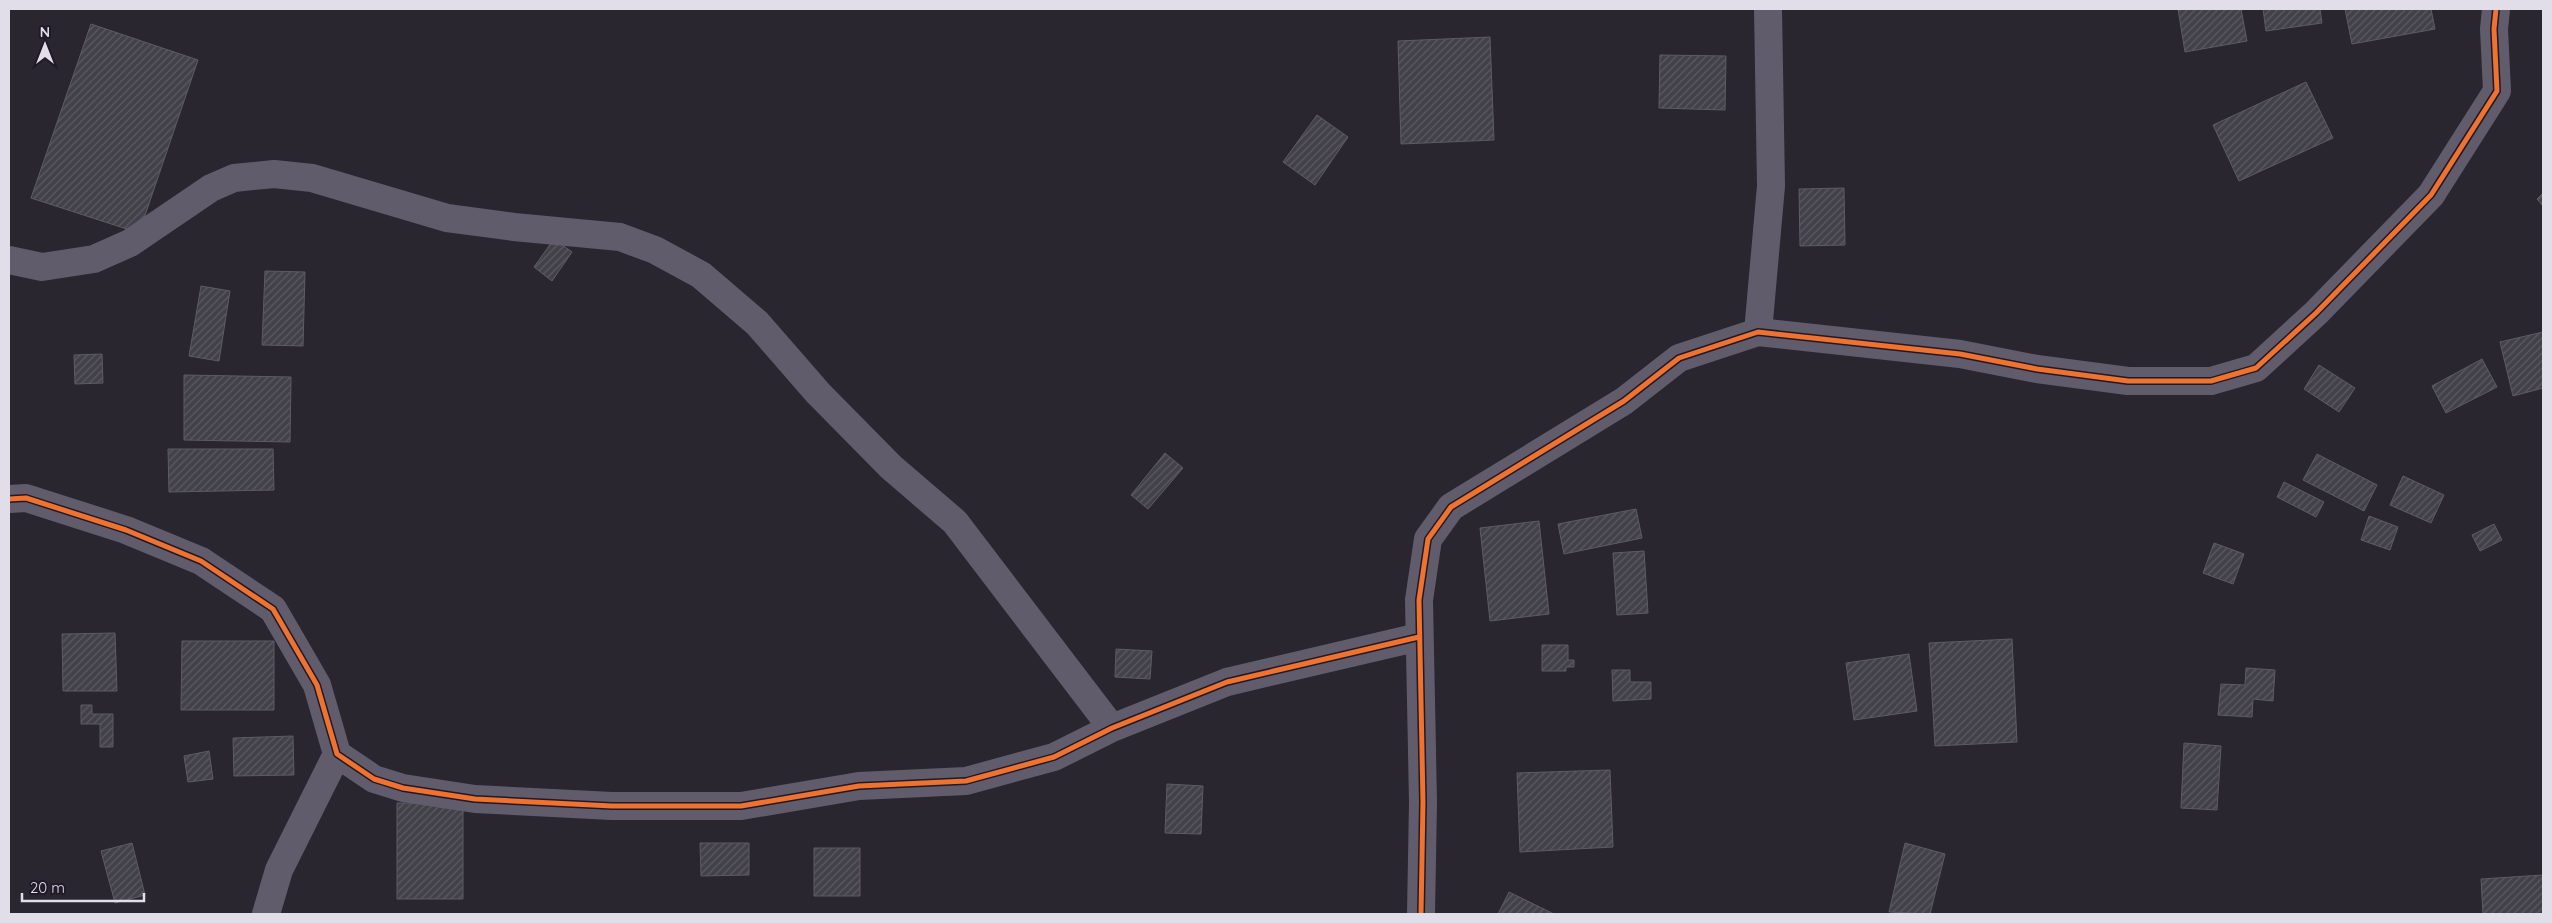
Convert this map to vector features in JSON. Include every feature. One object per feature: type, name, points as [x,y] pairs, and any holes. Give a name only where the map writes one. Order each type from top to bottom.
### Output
[{"type":"street","points":[[1758,332],[1771,186],[1768,9]]},
{"type":"street","points":[[1421,914],[1423,802],[1419,600],[1428,539],[1451,507],[1624,401],[1679,358],[1758,332],[1960,354],[2037,369],[2128,381],[2211,381],[2256,368],[2316,313],[2431,195],[2497,91],[2494,29],[2496,9]]},
{"type":"street","points":[[9,260],[42,267],[94,258],[130,243],[211,188],[234,178],[274,174],[312,178],[447,218],[514,227],[620,237],[655,250],[701,275],[757,323],[818,393],[891,468],[955,522],[1112,728]]},
{"type":"street","points":[[9,499],[26,498],[126,530],[200,561],[273,610],[317,685],[337,754],[374,778],[403,788],[475,799],[612,806],[741,806],[859,786],[966,780],[1054,757],[1112,728],[1227,682],[1419,636]]},
{"type":"street","points":[[266,914],[279,870],[337,754]]},
{"type":"building","points":[[2178,9],[2241,9],[2247,41],[2185,52]]},
{"type":"building","points":[[2263,9],[2320,9],[2322,23],[2266,31]]},
{"type":"building","points":[[2345,9],[2431,9],[2435,29],[2352,44]]},
{"type":"building","points":[[91,24],[198,60],[139,233],[31,198]]},
{"type":"building","points":[[1490,37],[1494,140],[1401,144],[1398,41]]},
{"type":"building","points":[[1660,55],[1726,56],[1725,110],[1659,108]]},
{"type":"building","points":[[2306,82],[2333,138],[2239,181],[2213,125]]},
{"type":"building","points":[[1317,115],[1348,137],[1315,185],[1283,162]]},
{"type":"building","points":[[1844,188],[1845,245],[1800,246],[1799,189]]},
{"type":"building","points":[[2543,193],[2543,206],[2537,199]]},
{"type":"building","points":[[554,239],[572,252],[552,281],[534,267]]},
{"type":"building","points":[[265,271],[305,272],[303,346],[262,345]]},
{"type":"building","points":[[201,286],[230,291],[219,361],[189,356]]},
{"type":"building","points":[[2543,332],[2543,388],[2513,396],[2500,342]]},
{"type":"building","points":[[102,354],[103,383],[75,384],[74,355]]},
{"type":"building","points":[[2482,359],[2497,387],[2446,413],[2432,386]]},
{"type":"building","points":[[2319,365],[2355,388],[2339,412],[2304,389]]},
{"type":"building","points":[[184,375],[291,377],[290,442],[184,440]]},
{"type":"building","points":[[168,449],[273,449],[274,490],[169,492]]},
{"type":"building","points":[[1165,453],[1183,468],[1148,509],[1131,495]]},
{"type":"building","points":[[2317,454],[2377,485],[2364,511],[2303,480]]},
{"type":"building","points":[[2403,476],[2444,495],[2431,523],[2390,505]]},
{"type":"building","points":[[2284,482],[2324,502],[2316,517],[2277,497]]},
{"type":"building","points":[[1636,509],[1642,538],[1564,554],[1558,524]]},
{"type":"building","points":[[2369,516],[2398,527],[2390,550],[2361,540]]},
{"type":"building","points":[[1539,521],[1549,614],[1490,621],[1480,528]]},
{"type":"building","points":[[2494,524],[2502,540],[2480,551],[2472,535]]},
{"type":"building","points":[[2214,543],[2244,554],[2233,584],[2203,573]]},
{"type":"building","points":[[1644,551],[1648,613],[1617,615],[1613,553]]},
{"type":"building","points":[[115,633],[117,691],[63,691],[62,634]]},
{"type":"building","points":[[2012,639],[2017,742],[1935,746],[1929,643]]},
{"type":"building","points":[[182,641],[274,641],[274,710],[181,710]]},
{"type":"building","points":[[1542,645],[1568,645],[1568,660],[1574,660],[1574,667],[1566,667],[1566,671],[1542,671]]},
{"type":"building","points":[[1116,649],[1152,651],[1150,679],[1115,677]]},
{"type":"building","points":[[1909,654],[1917,711],[1854,720],[1846,663]]},
{"type":"building","points":[[2246,668],[2275,670],[2273,701],[2253,699],[2252,717],[2218,715],[2221,684],[2245,685]]},
{"type":"building","points":[[1612,670],[1630,670],[1630,682],[1651,682],[1651,699],[1613,701]]},
{"type":"building","points":[[81,705],[92,705],[92,714],[113,714],[113,747],[100,747],[100,724],[81,724]]},
{"type":"building","points":[[293,736],[294,775],[234,776],[233,738]]},
{"type":"building","points":[[2184,743],[2221,746],[2217,810],[2181,808]]},
{"type":"building","points":[[209,751],[213,779],[188,782],[184,756]]},
{"type":"building","points":[[1610,770],[1613,847],[1520,852],[1517,773]]},
{"type":"building","points":[[1167,784],[1203,786],[1201,834],[1165,833]]},
{"type":"building","points":[[397,803],[463,803],[463,899],[397,899]]},
{"type":"building","points":[[132,843],[145,895],[115,903],[101,851]]},
{"type":"building","points":[[700,843],[749,843],[749,875],[701,876]]},
{"type":"building","points":[[1905,843],[1945,854],[1930,914],[1889,912]]},
{"type":"building","points":[[814,848],[860,848],[860,896],[814,896]]},
{"type":"building","points":[[2543,875],[2543,914],[2483,914],[2481,879]]},
{"type":"building","points":[[1509,892],[1554,914],[1498,914]]},
{"type":"cycle path","points":[[1421,914],[1423,802],[1419,600],[1428,539],[1451,507],[1624,401],[1679,358],[1758,332],[1960,354],[2037,369],[2128,381],[2211,381],[2256,368],[2316,313],[2431,195],[2497,91],[2494,29],[2496,9]]},
{"type":"cycle path","points":[[9,499],[26,498],[126,530],[201,561],[273,609],[317,685],[337,754],[374,779],[403,788],[475,799],[612,806],[741,806],[859,786],[966,781],[1054,757],[1112,728],[1227,682],[1419,637]]}]
